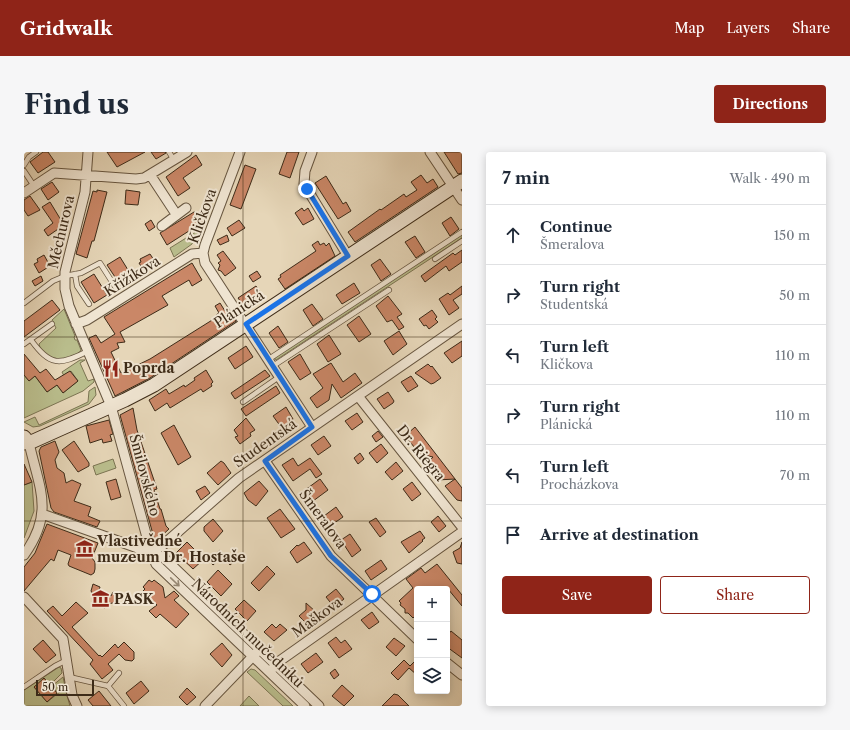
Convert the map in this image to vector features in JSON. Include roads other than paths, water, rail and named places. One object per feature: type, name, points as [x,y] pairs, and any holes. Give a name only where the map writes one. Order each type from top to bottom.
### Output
[{"type":"main road","name":"Plánická","points":[[26,442],[111,406],[154,385],[458,184]]},
{"type":"street","name":"Měchurova","points":[[88,152],[85,192],[67,258],[65,276],[68,306],[111,406]]},
{"type":"street","points":[[24,193],[54,173],[136,179],[151,176],[187,152]]},
{"type":"street","name":"Kličkova","points":[[240,152],[203,252],[205,263],[312,427]]},
{"type":"street","points":[[312,152],[305,171],[304,184],[348,256]]},
{"type":"street","points":[[430,152],[458,184],[462,200]]},
{"type":"street","points":[[151,176],[176,214]]},
{"type":"street","points":[[162,226],[186,208]]},
{"type":"street","name":"Křižíkova","points":[[76,324],[87,320],[192,254],[203,252]]},
{"type":"street","name":"Studentská","points":[[151,552],[168,540],[239,478],[462,324]]},
{"type":"street","name":"Dr. Riegra","points":[[358,396],[462,527]]},
{"type":"street","name":"Šmilovského","points":[[111,406],[151,552]]},
{"type":"street","points":[[24,555],[34,536],[42,514],[43,498],[26,442]]},
{"type":"street","name":"Šmeralova","points":[[265,461],[331,556],[414,636]]},
{"type":"street","points":[[42,514],[151,552]]},
{"type":"street","name":"Maškova","points":[[269,672],[276,665],[372,594],[462,532]]},
{"type":"street","name":"Národních mučedníků","points":[[151,552],[163,557],[319,706]]},
{"type":"street","name":"Národních mučedníků","points":[[151,552],[156,564],[305,706]]},
{"type":"street","points":[[24,597],[63,639],[72,695],[77,706]]},
{"type":"street","points":[[205,706],[260,649]]},
{"type":"street","points":[[450,665],[462,675]]},
{"type":"lane","points":[[24,165],[29,157],[36,152]]},
{"type":"lane","points":[[169,152],[174,160]]},
{"type":"lane","points":[[24,171],[34,186]]},
{"type":"lane","points":[[271,362],[462,232]]},
{"type":"lane","points":[[435,259],[462,241]]},
{"type":"lane","points":[[24,303],[53,281],[65,276],[82,273],[100,262],[116,288]]},
{"type":"lane","points":[[75,274],[77,286],[89,304]]},
{"type":"lane","points":[[271,362],[389,290]]},
{"type":"lane","points":[[24,344],[52,324]]},
{"type":"lane","points":[[31,340],[41,354],[48,360],[68,360],[88,352]]},
{"type":"lane","points":[[243,402],[280,377]]},
{"type":"lane","points":[[24,687],[55,666],[67,660]]},
{"type":"lane","points":[[108,686],[119,673]]},
{"type":"lane","points":[[70,677],[108,686],[124,706]]},
{"type":"place","name":"Poprda","points":[[110,368]]},
{"type":"place","name":"Vlastivědné muzeum Dr. Hostaše","points":[[84,549]]},
{"type":"place","name":"PASK","points":[[101,599]]}]
